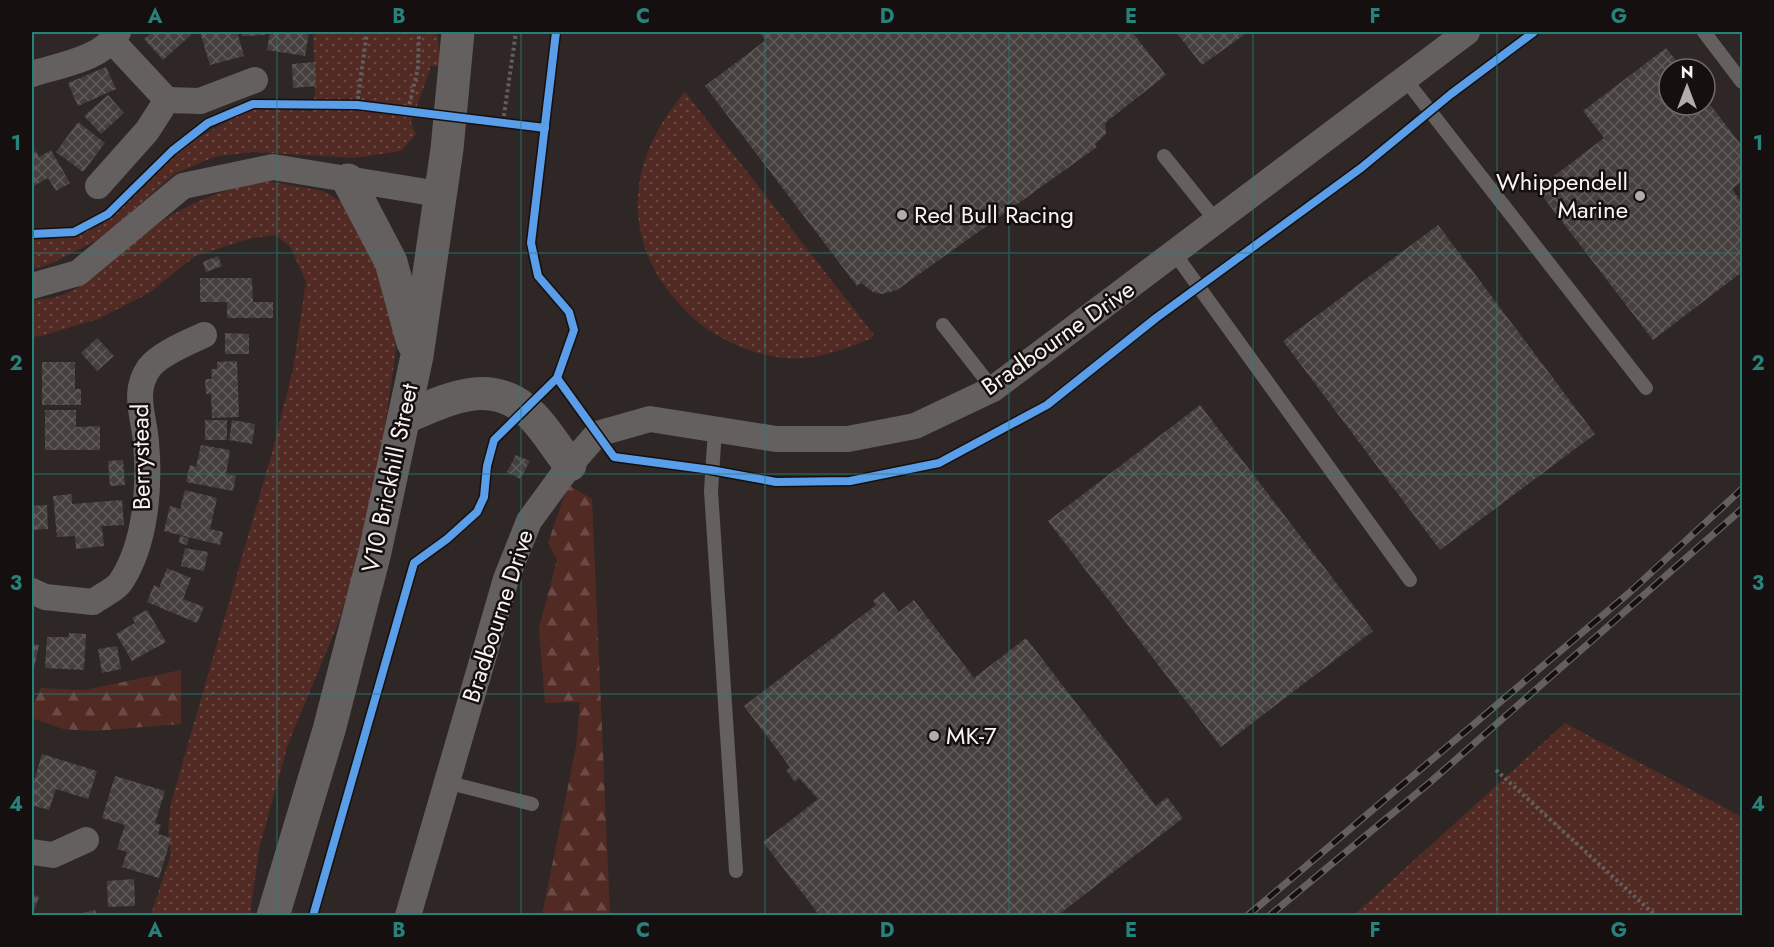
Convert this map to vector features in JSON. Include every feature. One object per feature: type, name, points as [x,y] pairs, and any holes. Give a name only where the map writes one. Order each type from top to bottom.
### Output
[{"type":"street","name":"V10 Brickhill Street","points":[[273,915],[329,730],[375,552],[417,356],[447,149],[458,32]]},
{"type":"street","name":"Bradbourne Drive","points":[[408,915],[506,579],[529,521],[570,465],[597,434],[650,419],[776,439],[848,439],[915,426],[993,389],[1467,32]]},
{"type":"street","points":[[32,74],[80,59],[116,37],[167,100],[201,101],[255,80]]},
{"type":"street","points":[[98,186],[147,131],[167,100]]},
{"type":"street","points":[[32,286],[78,273],[183,186],[273,167],[439,194]]},
{"type":"street","points":[[348,180],[391,262],[417,356]]},
{"type":"street","name":"Berrystead","points":[[32,591],[45,597],[93,602],[121,582],[140,535],[146,489],[146,442],[138,398],[150,367],[178,347],[204,335]]},
{"type":"street","points":[[404,418],[454,396],[479,392],[501,396],[526,410],[570,465]]},
{"type":"street","points":[[32,852],[53,855],[86,840]]},
{"type":"lane","points":[[1704,32],[1743,82]]},
{"type":"lane","points":[[1405,79],[1646,388]]},
{"type":"lane","points":[[1164,156],[1216,222]]},
{"type":"lane","points":[[1175,254],[1410,580]]},
{"type":"lane","points":[[943,325],[993,389]]},
{"type":"lane","points":[[715,429],[711,491],[736,871]]},
{"type":"lane","points":[[446,782],[532,804]]},
{"type":"path","points":[[357,105],[367,32]]},
{"type":"path","points":[[408,110],[418,68],[419,32]]},
{"type":"path","points":[[503,122],[516,32]]},
{"type":"path","points":[[345,105],[367,106]]},
{"type":"path","points":[[398,109],[420,111]]},
{"type":"path","points":[[491,120],[513,123]]},
{"type":"path","points":[[1496,770],[1656,915]]},
{"type":"green space","points":[[313,32],[437,32],[441,66],[431,66],[411,123],[416,134],[401,151],[355,158],[252,152],[214,157],[174,174],[103,237],[50,264],[32,269],[32,240],[70,237],[102,224],[144,187],[184,146],[241,113],[256,109],[312,111],[315,91]]},
{"type":"green space","points":[[685,92],[874,335],[872,338],[840,350],[807,358],[770,356],[742,348],[704,327],[683,308],[662,283],[648,256],[640,228],[638,200],[642,172],[651,145],[665,118]]},
{"type":"green space","points":[[266,181],[323,191],[345,204],[395,306],[396,350],[377,481],[362,547],[337,626],[288,744],[259,849],[250,915],[151,915],[171,854],[168,830],[171,803],[272,453],[293,369],[306,282],[291,248],[276,235],[252,238],[195,256],[149,293],[98,319],[41,336],[32,337],[32,301],[59,296],[84,284],[141,236],[192,204],[235,188]]},
{"type":"green space","points":[[568,485],[592,499],[610,915],[542,915],[576,747],[580,702],[545,703],[539,628],[557,560],[548,543]]},
{"type":"green space","points":[[181,670],[181,724],[93,731],[63,729],[32,718],[32,707],[41,688],[84,690]]},
{"type":"green space","points":[[1565,723],[1742,817],[1742,915],[1354,915]]},
{"type":"building","points":[[152,32],[187,32],[191,35],[163,60],[144,39]]},
{"type":"building","points":[[200,32],[237,32],[244,56],[210,65]]},
{"type":"building","points":[[242,32],[265,32],[265,35],[242,36]]},
{"type":"building","points":[[270,32],[309,32],[305,56],[267,50]]},
{"type":"building","name":"Red Bull Racing","points":[[759,32],[1132,32],[1166,75],[1105,123],[1106,134],[1095,144],[1097,147],[897,290],[882,294],[873,292],[861,283],[857,286],[705,86],[766,40]]},
{"type":"building","points":[[1176,32],[1248,32],[1202,65]]},
{"type":"building","name":"Whippendell Marine","points":[[1666,48],[1673,57],[1657,57],[1657,117],[1717,117],[1717,114],[1742,146],[1742,181],[1732,189],[1742,203],[1742,272],[1653,340],[1537,189],[1604,138],[1583,111]]},
{"type":"building","points":[[315,62],[316,86],[293,88],[292,64]]},
{"type":"building","points":[[106,67],[116,89],[78,106],[68,83]]},
{"type":"building","points":[[108,95],[124,113],[101,134],[84,116]]},
{"type":"building","points":[[78,122],[105,143],[83,172],[56,152]]},
{"type":"building","points":[[51,150],[70,183],[56,191],[48,178],[32,187],[32,153],[36,151],[39,157]]},
{"type":"building","points":[[1438,225],[1595,434],[1440,550],[1283,341]]},
{"type":"building","points":[[218,256],[222,266],[206,272],[203,262]]},
{"type":"building","points":[[200,278],[252,278],[253,302],[273,302],[273,318],[227,318],[227,302],[200,302]]},
{"type":"building","points":[[225,333],[249,334],[249,354],[225,354]]},
{"type":"building","points":[[97,338],[114,356],[97,371],[81,353]]},
{"type":"building","points":[[237,361],[239,417],[212,418],[211,394],[206,394],[205,379],[212,379],[211,369],[217,369],[217,362]]},
{"type":"building","points":[[42,362],[75,362],[75,389],[81,389],[81,405],[42,405]]},
{"type":"building","points":[[1200,405],[1373,631],[1221,747],[1048,521]]},
{"type":"building","points":[[45,410],[76,410],[76,427],[100,426],[100,450],[45,450]]},
{"type":"building","points":[[205,420],[227,420],[227,440],[205,440]]},
{"type":"building","points":[[232,420],[255,424],[252,444],[229,440]]},
{"type":"building","points":[[201,445],[230,450],[226,474],[236,476],[233,491],[186,482],[190,465],[196,467]]},
{"type":"building","points":[[516,455],[530,461],[520,479],[507,472]]},
{"type":"building","points":[[123,460],[125,485],[110,486],[108,461]]},
{"type":"building","points":[[185,490],[217,498],[210,529],[223,532],[220,545],[164,531],[170,506],[180,509]]},
{"type":"building","points":[[72,494],[72,504],[122,500],[124,525],[102,526],[104,546],[76,549],[75,536],[57,537],[53,496]]},
{"type":"building","points":[[47,505],[48,529],[32,530],[32,506]]},
{"type":"building","points":[[180,536],[189,538],[187,545],[179,543]]},
{"type":"building","points":[[185,548],[208,552],[204,571],[181,566]]},
{"type":"building","points":[[167,568],[191,578],[183,599],[204,607],[197,623],[147,602],[154,585],[159,588]]},
{"type":"building","name":"MK-7","points":[[884,592],[899,612],[914,600],[974,678],[1026,638],[1156,806],[1167,797],[1183,818],[1057,916],[820,916],[763,842],[818,799],[799,778],[795,782],[786,770],[790,767],[744,706],[876,605],[873,601]]},
{"type":"building","points":[[147,610],[166,642],[132,661],[116,634],[135,623],[132,618]]},
{"type":"building","points":[[69,633],[86,634],[84,670],[45,668],[47,637],[68,637]]},
{"type":"building","points":[[32,644],[39,645],[34,668],[32,668]]},
{"type":"building","points":[[117,646],[121,669],[102,673],[98,649]]},
{"type":"building","points":[[42,754],[97,771],[88,799],[56,789],[49,810],[32,805],[32,788]]},
{"type":"building","points":[[115,776],[165,791],[155,823],[161,825],[158,834],[171,838],[159,878],[122,867],[127,852],[117,849],[125,825],[102,818]]},
{"type":"building","points":[[134,879],[135,906],[108,907],[107,881]]},
{"type":"building","points":[[32,894],[39,897],[32,916]]},
{"type":"building","points":[[95,910],[97,916],[74,916],[74,915]]},
{"type":"railway","points":[[1247,916],[1629,593],[1742,489]]},
{"type":"railway","points":[[1269,916],[1428,784],[1742,509]]},
{"type":"cycle path","points":[[313,916],[414,563],[447,539],[477,512],[484,497],[487,466],[494,440],[557,378],[574,330],[569,312],[538,276],[531,243],[556,32]]},
{"type":"cycle path","points":[[557,378],[614,457],[711,470],[776,482],[850,481],[939,463],[1047,405],[1156,318],[1361,168],[1451,94],[1534,32]]},
{"type":"cycle path","points":[[32,234],[74,232],[108,214],[172,151],[208,123],[253,104],[357,105],[545,128]]},
{"type":"place","name":"Whippendell Marine","points":[[1640,196]]},
{"type":"place","name":"Red Bull Racing","points":[[902,215]]},
{"type":"place","name":"MK-7","points":[[934,736]]}]
